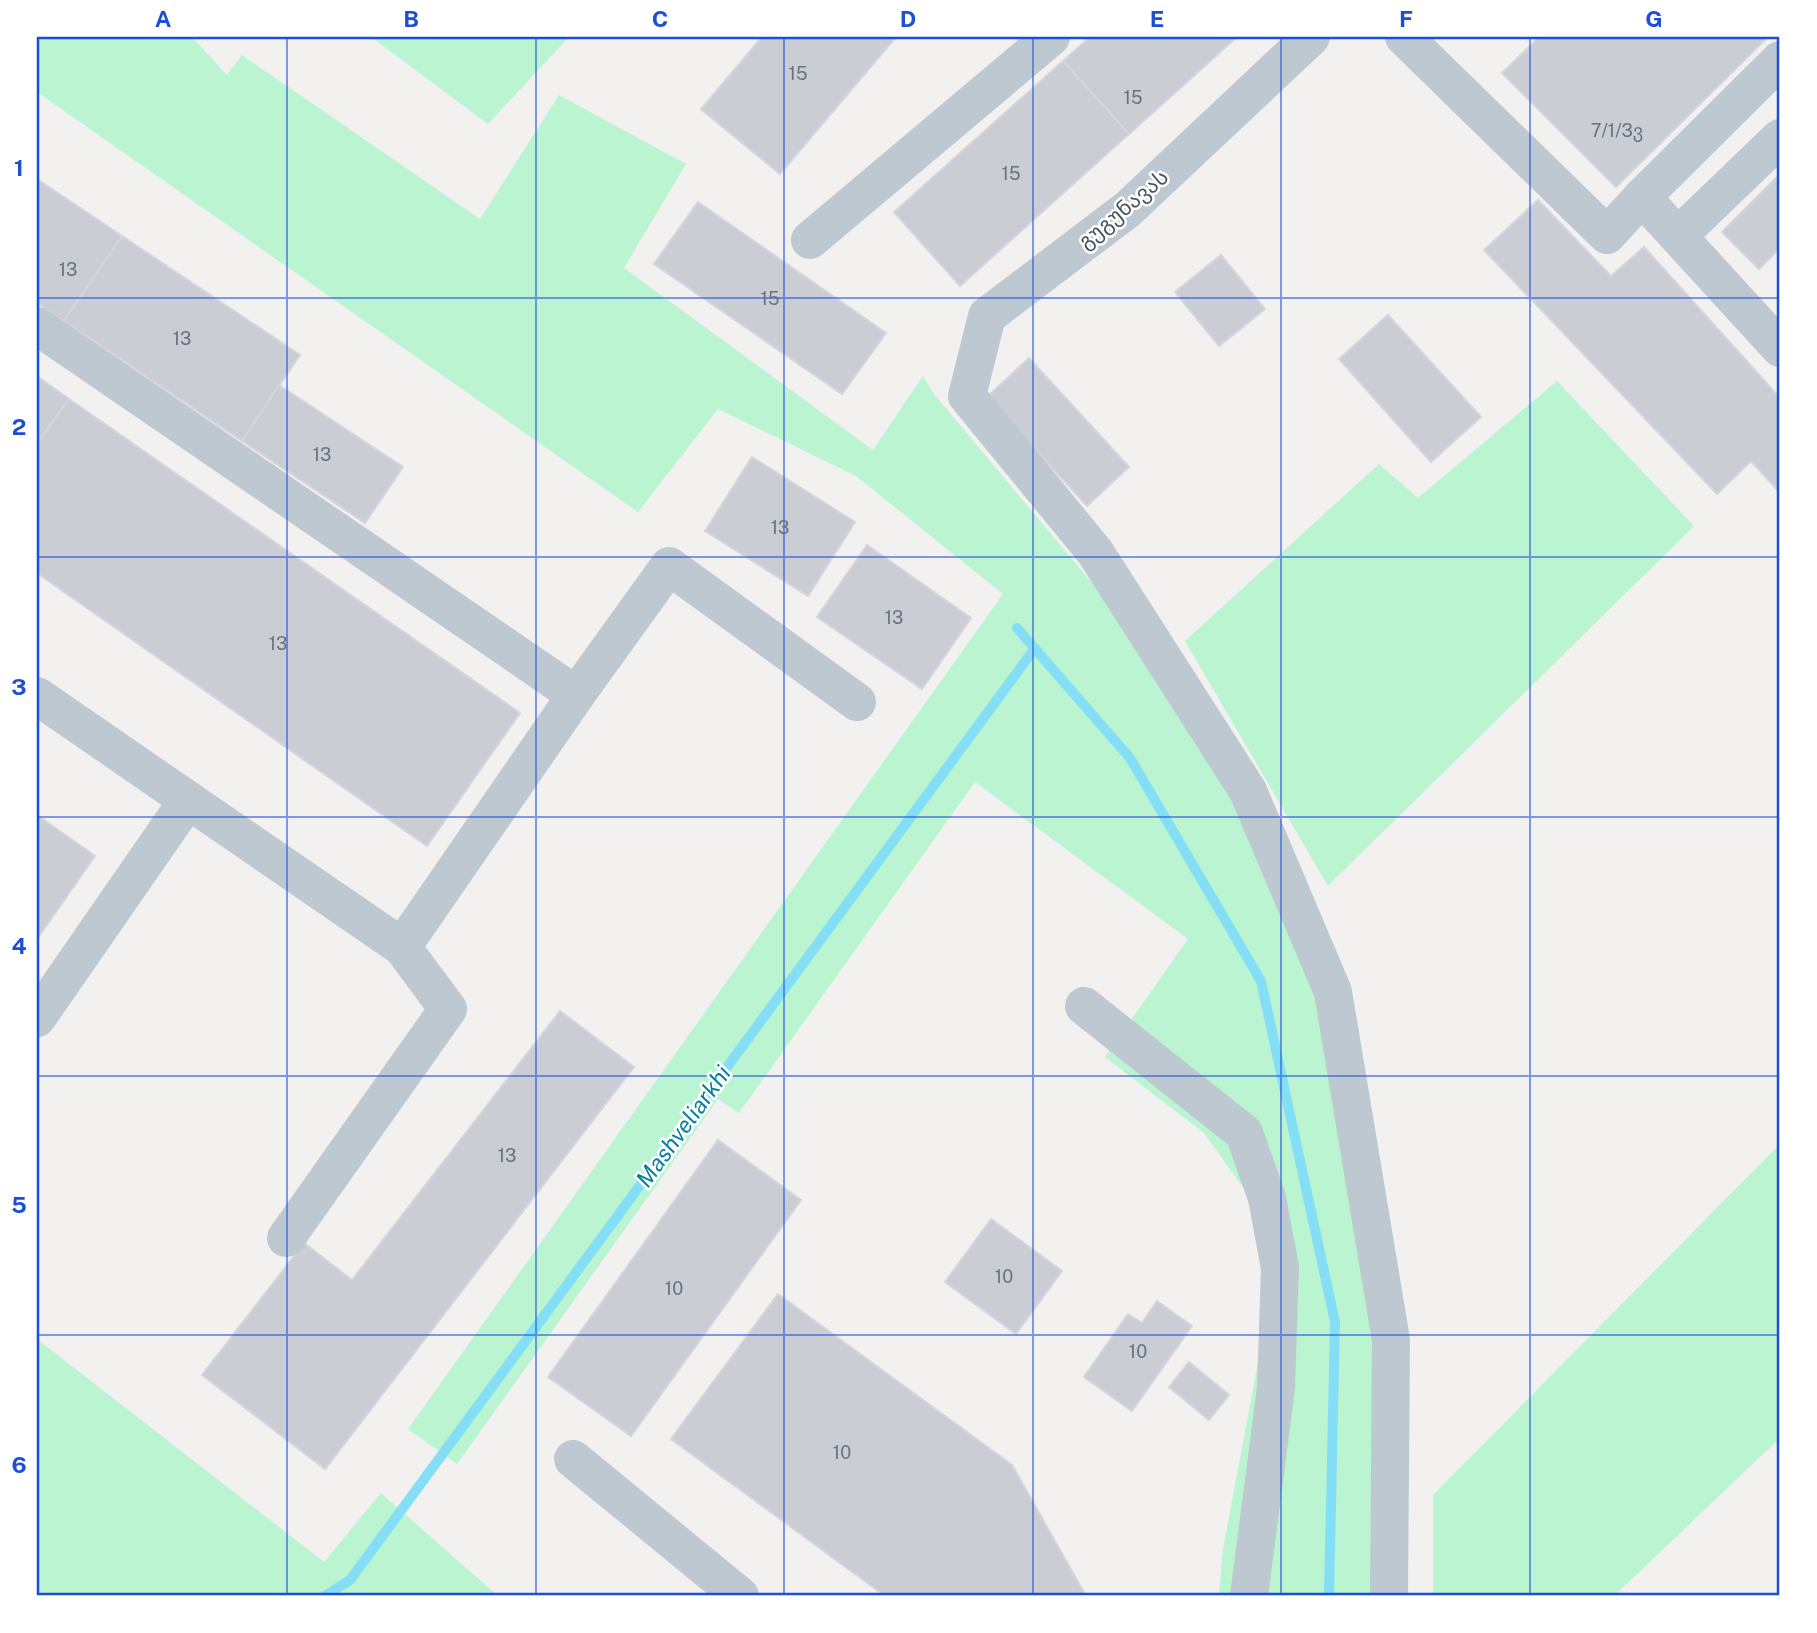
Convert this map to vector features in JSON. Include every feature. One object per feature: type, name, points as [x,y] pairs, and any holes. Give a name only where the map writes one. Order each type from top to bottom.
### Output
[{"type":"street","points":[[810,240],[1051,37]]},
{"type":"street","name":"გუგუნავას","points":[[1311,37],[1128,209],[987,316],[967,396],[1095,552],[1248,791],[1333,992],[1391,1340],[1390,1596]]},
{"type":"street","points":[[1404,37],[1608,235],[1642,197],[1780,60]]},
{"type":"street","points":[[1678,236],[1780,138]]},
{"type":"street","points":[[1642,197],[1780,348]]},
{"type":"street","points":[[37,327],[576,695]]},
{"type":"street","points":[[402,947],[576,695],[669,566],[857,702]]},
{"type":"street","points":[[37,696],[402,947],[448,1009],[286,1238]]},
{"type":"street","points":[[37,1018],[188,800]]},
{"type":"street","points":[[1084,1006],[1244,1133],[1267,1198],[1280,1268],[1276,1388],[1249,1596]]},
{"type":"street","points":[[573,1459],[740,1596]]},
{"type":"green space","points":[[37,37],[192,37],[227,75],[242,55],[480,219],[559,95],[686,164],[624,268],[873,450],[923,376],[934,394],[1097,589],[1229,794],[1318,997],[1376,1343],[1377,1596],[1219,1596],[1223,1549],[1267,1314],[1255,1204],[1204,1133],[1105,1057],[1188,939],[975,782],[739,1113],[718,1099],[457,1464],[408,1429],[1003,594],[856,476],[718,409],[638,512],[37,92]]},
{"type":"green space","points":[[371,37],[569,37],[488,124]]},
{"type":"green space","points":[[1557,381],[1694,526],[1328,886],[1185,641],[1379,464],[1418,498]]},
{"type":"green space","points":[[1780,1144],[1780,1438],[1614,1596],[1433,1596],[1433,1495]]},
{"type":"green space","points":[[37,1339],[324,1562],[381,1493],[498,1596],[37,1596]]},
{"type":"building","points":[[762,37],[896,37],[780,174],[701,109]]},
{"type":"building","points":[[1090,37],[1237,37],[1129,134],[1063,61]]},
{"type":"building","points":[[1539,37],[1768,37],[1616,187],[1502,73]]},
{"type":"building","points":[[1063,61],[1129,134],[960,286],[894,212]]},
{"type":"building","points":[[1780,174],[1780,248],[1759,269],[1722,232]]},
{"type":"building","points":[[37,179],[122,236],[64,321],[37,303]]},
{"type":"building","points":[[1538,200],[1611,276],[1644,247],[1780,398],[1780,493],[1751,461],[1717,494],[1484,250]]},
{"type":"building","points":[[698,202],[886,333],[842,394],[654,264]]},
{"type":"building","points":[[122,236],[300,355],[242,441],[64,321]]},
{"type":"building","points":[[1221,255],[1265,309],[1219,346],[1175,292]]},
{"type":"building","points":[[1388,315],[1481,417],[1431,462],[1339,359]]},
{"type":"building","points":[[1029,358],[1129,467],[1087,506],[987,397]]},
{"type":"building","points":[[37,376],[69,399],[37,444]]},
{"type":"building","points":[[279,385],[403,467],[365,523],[242,441]]},
{"type":"building","points":[[69,399],[520,713],[427,846],[37,573],[37,444]]},
{"type":"building","points":[[752,457],[855,522],[808,596],[705,531]]},
{"type":"building","points":[[867,545],[971,618],[922,689],[817,617]]},
{"type":"building","points":[[37,815],[95,856],[37,939]]},
{"type":"building","points":[[560,1011],[634,1067],[325,1469],[202,1375],[304,1243],[352,1280]]},
{"type":"building","points":[[718,1140],[801,1200],[631,1436],[548,1377]]},
{"type":"building","points":[[991,1219],[1062,1271],[1016,1334],[945,1282]]},
{"type":"building","points":[[778,1294],[1012,1465],[1086,1596],[885,1596],[671,1439]]},
{"type":"building","points":[[1157,1301],[1192,1326],[1132,1411],[1084,1377],[1128,1314],[1142,1323]]},
{"type":"building","points":[[1189,1362],[1229,1395],[1209,1420],[1169,1387]]},
{"type":"waterway","points":[[1017,628],[1130,758],[1261,981],[1335,1322],[1329,1596]]},
{"type":"waterway","name":"Mashveliarkhi","points":[[325,1596],[350,1580],[1035,648]]}]
